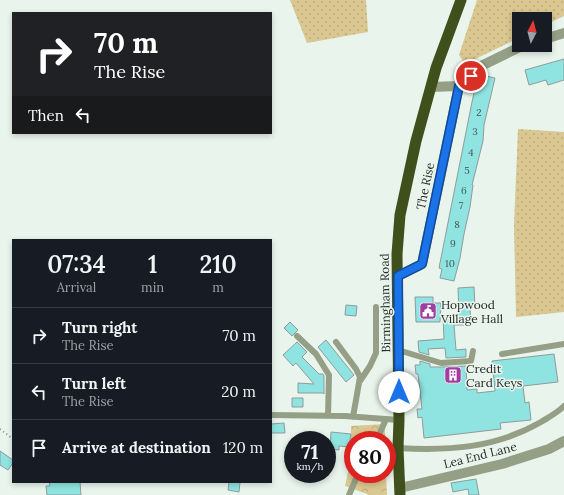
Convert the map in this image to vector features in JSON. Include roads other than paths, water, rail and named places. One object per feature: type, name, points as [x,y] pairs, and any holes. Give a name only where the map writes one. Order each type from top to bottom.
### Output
[{"type":"highway","name":"Birmingham Road","points":[[400,491],[398,448],[397,254],[400,215],[416,140],[436,68],[461,0]]},
{"type":"street","points":[[552,37],[564,33]]},
{"type":"street","points":[[431,87],[459,86],[483,65],[512,51]]},
{"type":"street","name":"The Rise","points":[[398,276],[422,264],[459,86]]},
{"type":"street","name":"Lea End Lane","points":[[400,491],[502,464],[549,449],[564,440]]},
{"type":"lane","points":[[358,384],[370,366],[376,353],[376,307]]},
{"type":"lane","points":[[298,336],[316,354],[329,376],[328,416]]},
{"type":"lane","points":[[336,342],[356,369],[360,377],[353,417]]},
{"type":"lane","points":[[502,354],[564,344]]},
{"type":"lane","points":[[398,350],[441,363],[471,361],[473,351]]},
{"type":"lane","points":[[398,448],[430,450],[450,449],[484,444],[507,438],[528,429],[559,411],[564,406]]},
{"type":"lane","points":[[272,415],[328,416],[399,420]]},
{"type":"lane","points":[[381,431],[386,419]]},
{"type":"lane","points":[[349,495],[354,483]]},
{"type":"place","name":"Hopwood Village Hall","points":[[428,311]]},
{"type":"place","name":"Credit Card Keys","points":[[453,375]]}]
